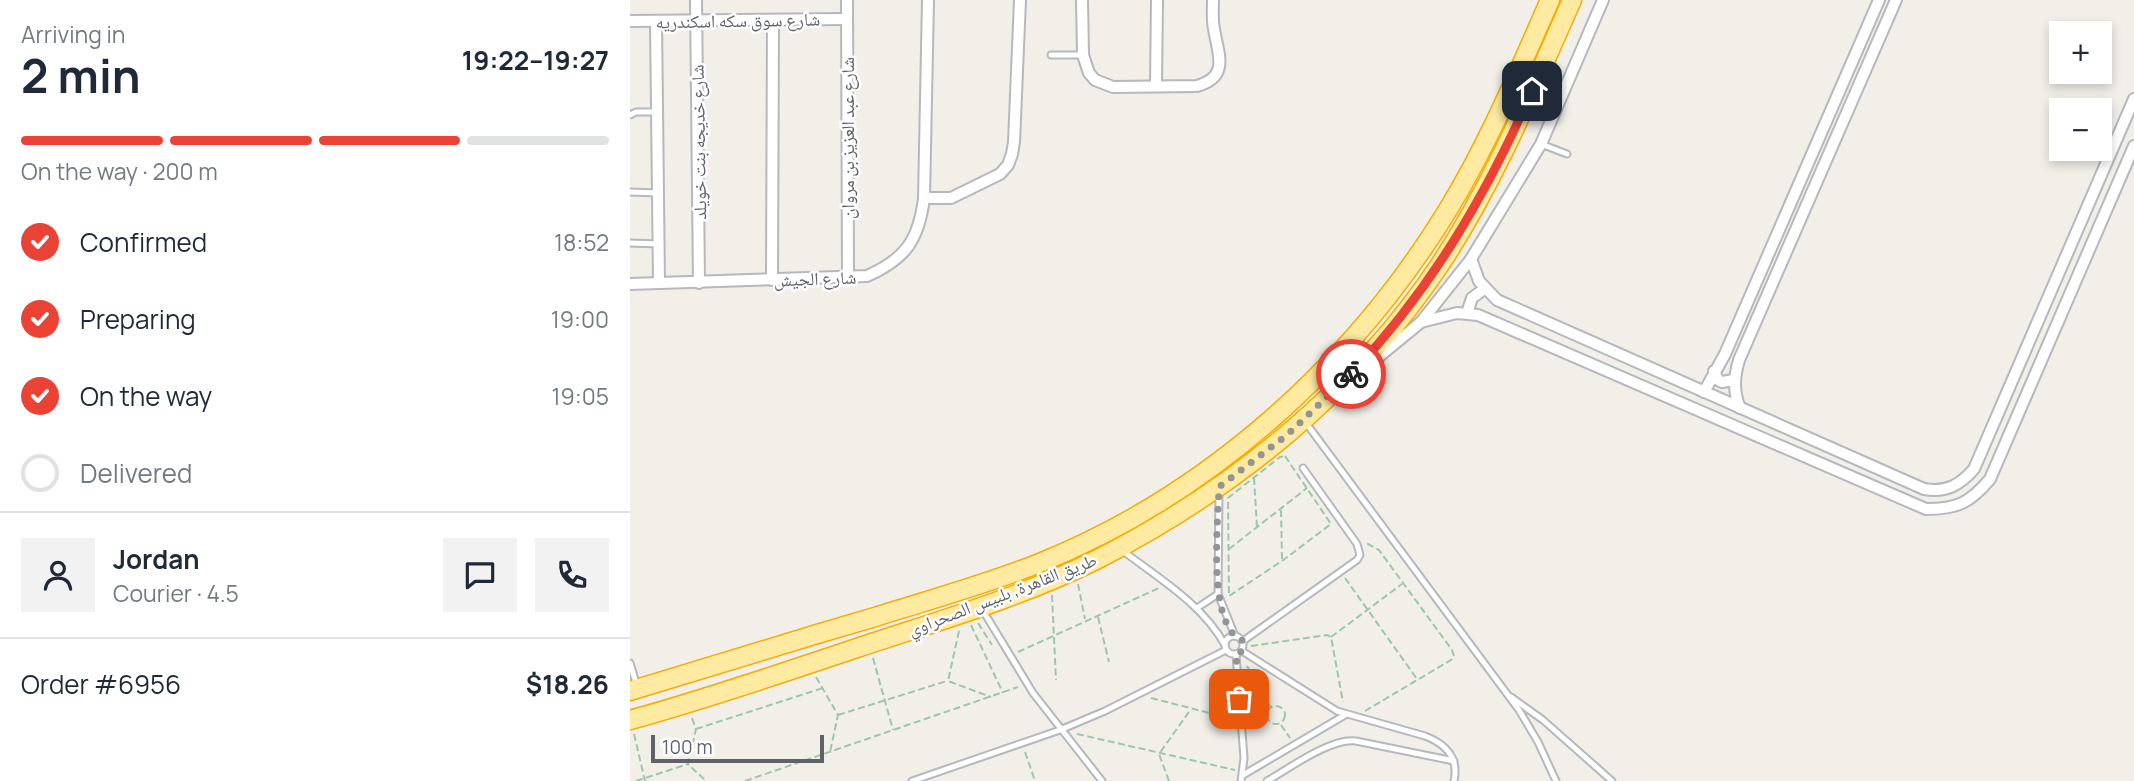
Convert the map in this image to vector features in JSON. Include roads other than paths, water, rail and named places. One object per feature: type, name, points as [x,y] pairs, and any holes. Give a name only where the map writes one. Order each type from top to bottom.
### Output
[{"type":"highway","name":"طريق القاهرة, بلبيس الصحراوي","points":[[634,690],[1037,564],[1133,517],[1181,488],[1226,455],[1270,420],[1340,352],[1386,299],[1419,254],[1477,159],[1550,0]]},
{"type":"highway","name":"طريق القاهرة, بلبيس الصحراوي","points":[[635,718],[688,704],[869,644],[1051,580],[1118,548],[1219,487],[1329,396],[1369,355],[1440,265],[1498,166],[1572,0]]},
{"type":"highway","points":[[681,676],[677,688],[688,704]]},
{"type":"highway","points":[[634,690],[642,693],[647,704],[635,718]]},
{"type":"street","name":"شارع خديجه بنت خويلد","points":[[696,0],[699,283]]},
{"type":"street","name":"شارع عبد العزيز بن مروان","points":[[847,0],[848,276]]},
{"type":"street","name":"شارع الجيش","points":[[630,284],[867,276],[886,268],[902,255],[914,239],[921,220],[924,198],[928,0]]},
{"type":"street","points":[[924,198],[951,198],[1000,174],[1008,165],[1014,142],[1020,0]]},
{"type":"street","points":[[1082,0],[1083,55],[1088,73],[1104,85],[1113,87],[1197,86],[1215,77],[1220,68],[1220,57],[1213,23],[1213,0]]},
{"type":"street","points":[[1156,86],[1157,0]]},
{"type":"street","points":[[1329,396],[1421,322],[1472,259],[1541,144],[1603,0]]},
{"type":"street","points":[[1704,392],[1725,354],[1879,0]]},
{"type":"street","points":[[1740,408],[1734,388],[1739,360],[1896,0]]},
{"type":"street","name":"شارع سوق سكه اسكندريه","points":[[630,21],[847,19]]},
{"type":"street","points":[[772,280],[773,20]]},
{"type":"street","points":[[656,21],[659,283]]},
{"type":"street","points":[[1472,259],[1479,281],[1497,300],[1870,465],[1924,488],[1938,491],[1953,487],[1966,479],[1974,469],[2134,99]]},
{"type":"street","points":[[1421,322],[1457,313],[1478,315],[1926,509],[1948,509],[1964,503],[1990,479],[2134,146]]},
{"type":"street","points":[[1468,313],[1472,299],[1484,289]]},
{"type":"street","points":[[1714,371],[1722,382],[1734,380]]},
{"type":"street","points":[[1841,472],[1849,464],[1847,454]]},
{"type":"street","points":[[1865,482],[1865,471],[1870,465]]},
{"type":"lane","points":[[1051,55],[1083,55]]},
{"type":"lane","points":[[630,115],[636,112],[657,112]]},
{"type":"lane","points":[[1541,144],[1567,154]]},
{"type":"lane","points":[[630,192],[658,193]]},
{"type":"lane","points":[[630,243],[659,244]]},
{"type":"lane","points":[[1304,419],[1508,695],[1538,742],[1556,781]]},
{"type":"lane","points":[[1118,548],[1197,608],[1213,625],[1232,654],[1359,558],[1357,544],[1311,486],[1303,468]]},
{"type":"lane","points":[[1219,487],[1218,594],[1241,649],[1242,776],[1345,715]]},
{"type":"lane","points":[[1197,608],[1218,594]]},
{"type":"lane","points":[[980,607],[1033,693],[1102,781]]},
{"type":"lane","points":[[912,781],[1060,730],[1138,695],[1225,647],[1230,637],[1235,636]]},
{"type":"lane","points":[[1241,649],[1321,703],[1345,715],[1431,738],[1447,750],[1454,761],[1454,781]]},
{"type":"lane","points":[[630,663],[634,690]]},
{"type":"lane","points":[[1508,695],[1532,711],[1612,781]]},
{"type":"lane","points":[[1267,781],[1332,745],[1345,741],[1454,761]]}]
